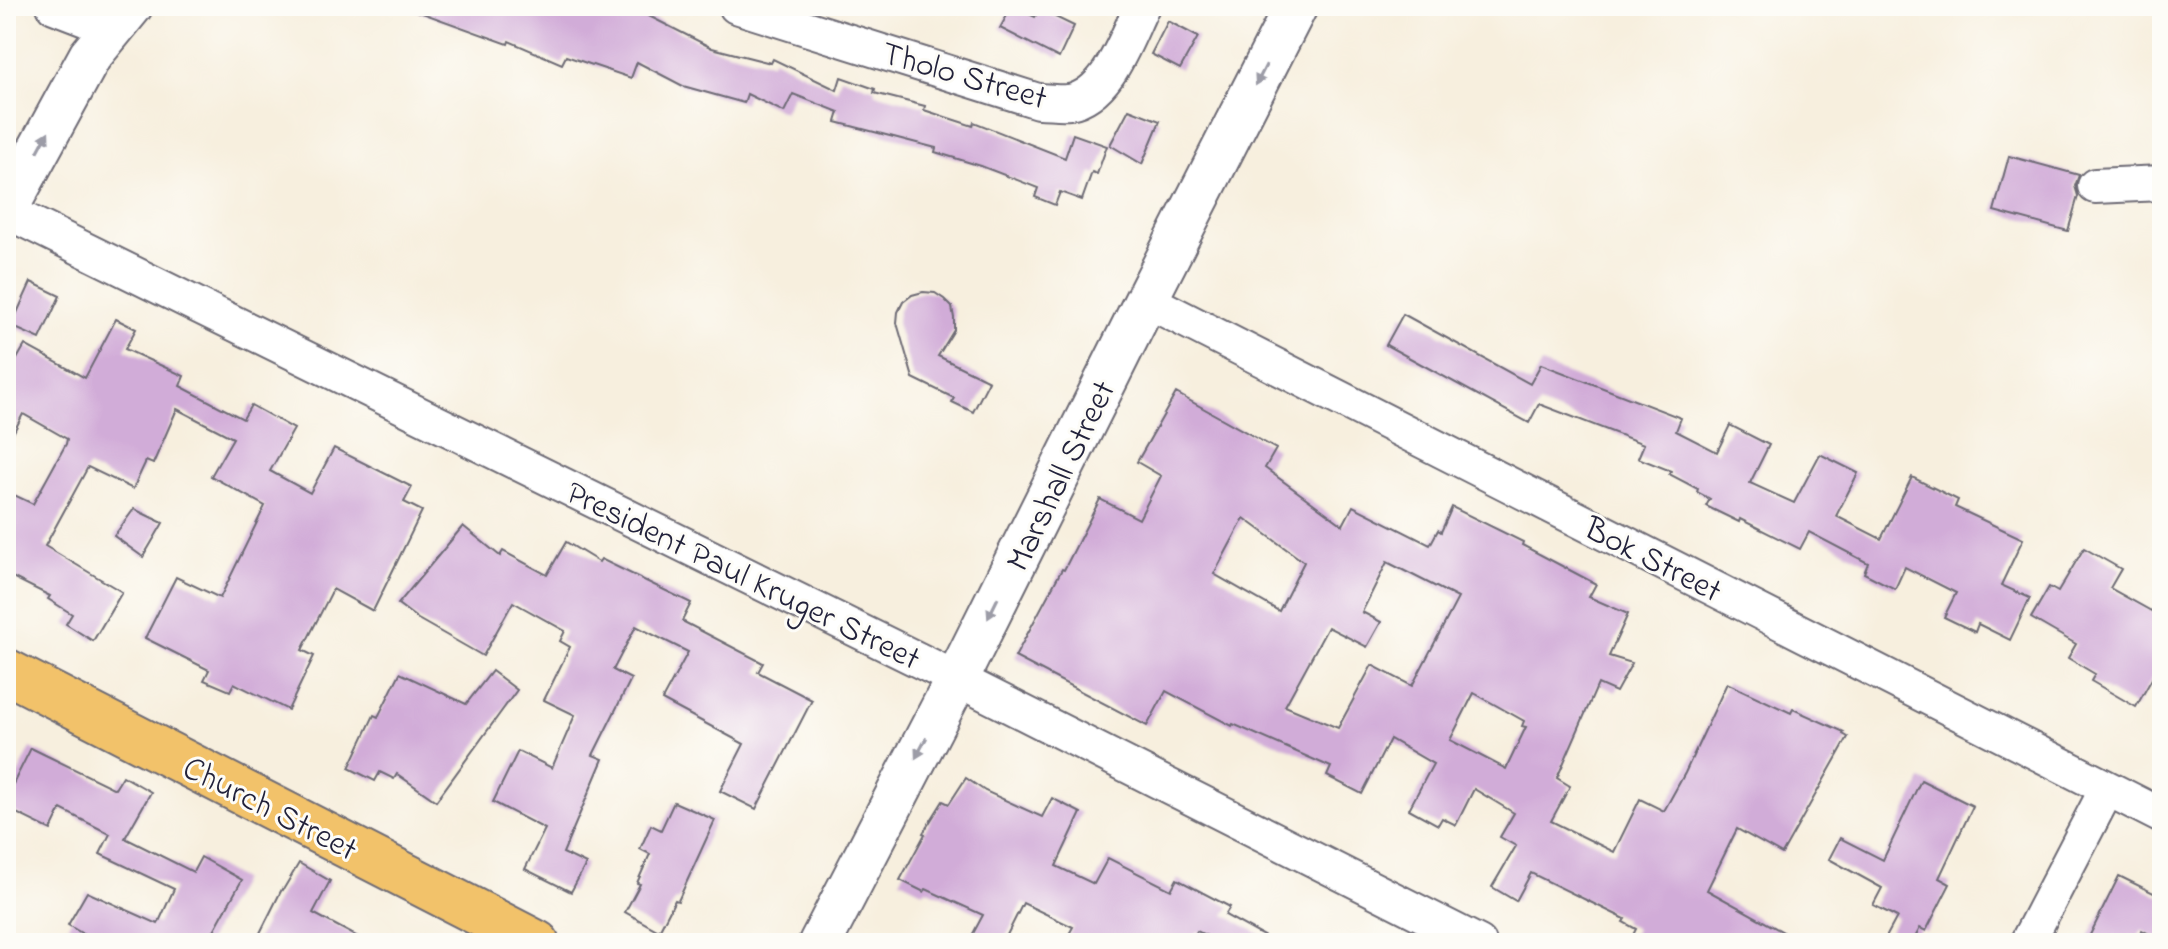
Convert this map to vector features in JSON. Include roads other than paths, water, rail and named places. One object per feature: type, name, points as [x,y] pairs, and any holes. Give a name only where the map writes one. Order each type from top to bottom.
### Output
[{"type":"main road","name":"Church Street","points":[[6,671],[537,943]]},
{"type":"street","points":[[6,211],[90,56],[121,17],[54,6]]},
{"type":"street","name":"Tholo Street","points":[[739,6],[1038,101],[1070,102],[1093,92],[1107,77],[1142,6]]},
{"type":"street","name":"Marshall Street","points":[[820,943],[957,679],[1296,6]]},
{"type":"street","points":[[2095,186],[2162,183]]},
{"type":"street","name":"President Paul Kruger Street","points":[[6,211],[957,679],[1479,943]]},
{"type":"street","name":"Bok Street","points":[[1146,300],[2162,816]]},
{"type":"street","points":[[2027,943],[2107,789]]}]
